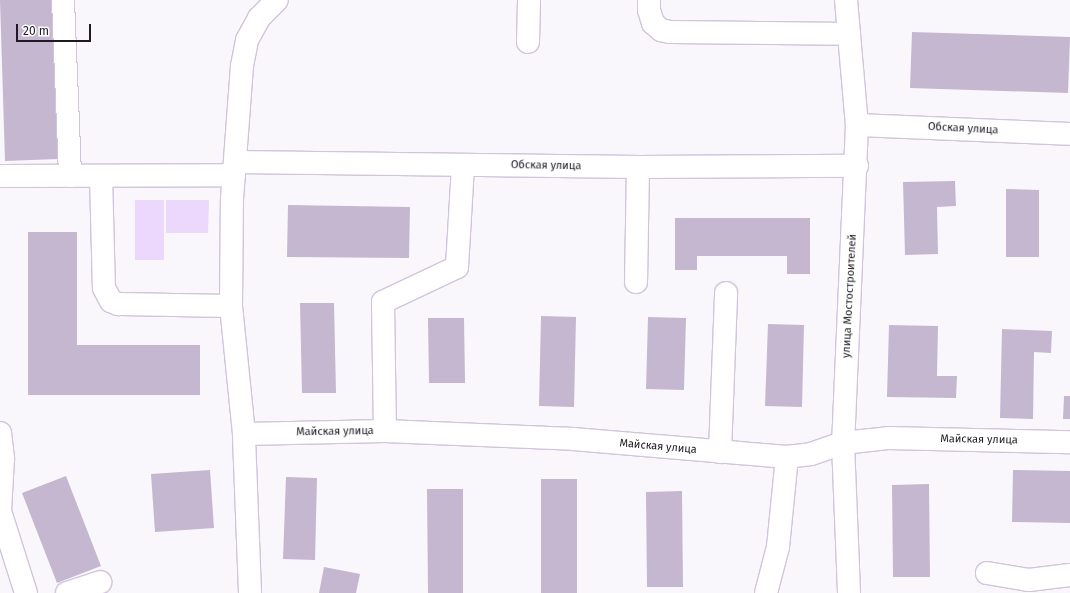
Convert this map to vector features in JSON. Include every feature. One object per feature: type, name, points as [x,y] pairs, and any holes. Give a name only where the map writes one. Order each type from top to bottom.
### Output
[{"type":"street","points":[[63,0],[70,176]]},
{"type":"street","points":[[250,593],[244,434],[231,306],[235,169],[242,66],[247,40],[259,18],[276,0]]},
{"type":"street","points":[[528,42],[529,0]]},
{"type":"street","points":[[649,0],[649,10],[654,23],[660,30],[670,32],[849,34]]},
{"type":"street","name":"улица Мостостроителей","points":[[846,0],[857,125],[857,166],[843,443],[849,593]]},
{"type":"street","name":"Обская улица","points":[[857,125],[1070,134]]},
{"type":"street","points":[[385,431],[383,302],[457,267],[463,165]]},
{"type":"street","name":"Обская улица","points":[[0,176],[101,176],[235,169],[463,165],[638,167],[857,166]]},
{"type":"street","points":[[636,282],[638,167]]},
{"type":"street","points":[[101,176],[104,288],[111,301],[118,304],[231,306]]},
{"type":"street","points":[[720,452],[726,292]]},
{"type":"street","name":"Майская улица","points":[[244,434],[385,431],[573,439],[787,457],[811,454],[843,443],[888,438],[1070,442]]},
{"type":"street","points":[[0,433],[3,459],[0,511],[26,593]]},
{"type":"street","points":[[766,593],[778,547],[787,457]]},
{"type":"street","points":[[987,573],[1029,580],[1070,575]]},
{"type":"street","points":[[67,593],[100,582]]},
{"type":"shaded area","points":[[135,200],[164,200],[164,260],[135,260]]},
{"type":"shaded area","points":[[166,200],[209,200],[208,233],[166,233]]},
{"type":"building","points":[[0,0],[53,0],[58,159],[5,161]]},
{"type":"building","points":[[912,32],[1070,37],[1068,93],[910,88]]},
{"type":"building","points":[[955,181],[956,206],[937,207],[938,254],[905,255],[903,182]]},
{"type":"building","points":[[1006,189],[1039,190],[1039,257],[1006,257]]},
{"type":"building","points":[[288,205],[410,207],[409,258],[287,257]]},
{"type":"building","points":[[675,218],[810,218],[810,274],[787,274],[787,256],[697,256],[697,270],[675,270]]},
{"type":"building","points":[[28,232],[77,232],[77,345],[200,345],[200,395],[28,395]]},
{"type":"building","points":[[300,303],[334,303],[336,393],[302,393]]},
{"type":"building","points":[[541,316],[576,317],[574,407],[539,406]]},
{"type":"building","points":[[648,317],[686,318],[684,390],[646,389]]},
{"type":"building","points":[[428,318],[464,318],[465,383],[429,383]]},
{"type":"building","points":[[768,324],[804,325],[802,407],[765,406]]},
{"type":"building","points":[[889,325],[938,326],[937,376],[957,376],[956,398],[887,397]]},
{"type":"building","points":[[1002,329],[1052,331],[1051,353],[1034,352],[1033,419],[1000,418]]},
{"type":"building","points":[[1064,396],[1070,396],[1070,419],[1063,419]]},
{"type":"building","points":[[210,470],[214,528],[155,532],[151,474]]},
{"type":"building","points":[[1013,470],[1070,471],[1070,523],[1012,522]]},
{"type":"building","points":[[66,476],[101,566],[57,583],[22,493]]},
{"type":"building","points":[[286,477],[317,478],[315,560],[283,559]]},
{"type":"building","points":[[541,479],[577,479],[577,593],[541,593]]},
{"type":"building","points":[[929,484],[930,577],[893,577],[892,485]]},
{"type":"building","points":[[427,489],[463,489],[463,593],[428,593]]},
{"type":"building","points":[[682,491],[683,587],[647,587],[646,492]]},
{"type":"building","points":[[324,567],[360,574],[356,593],[319,593]]}]
